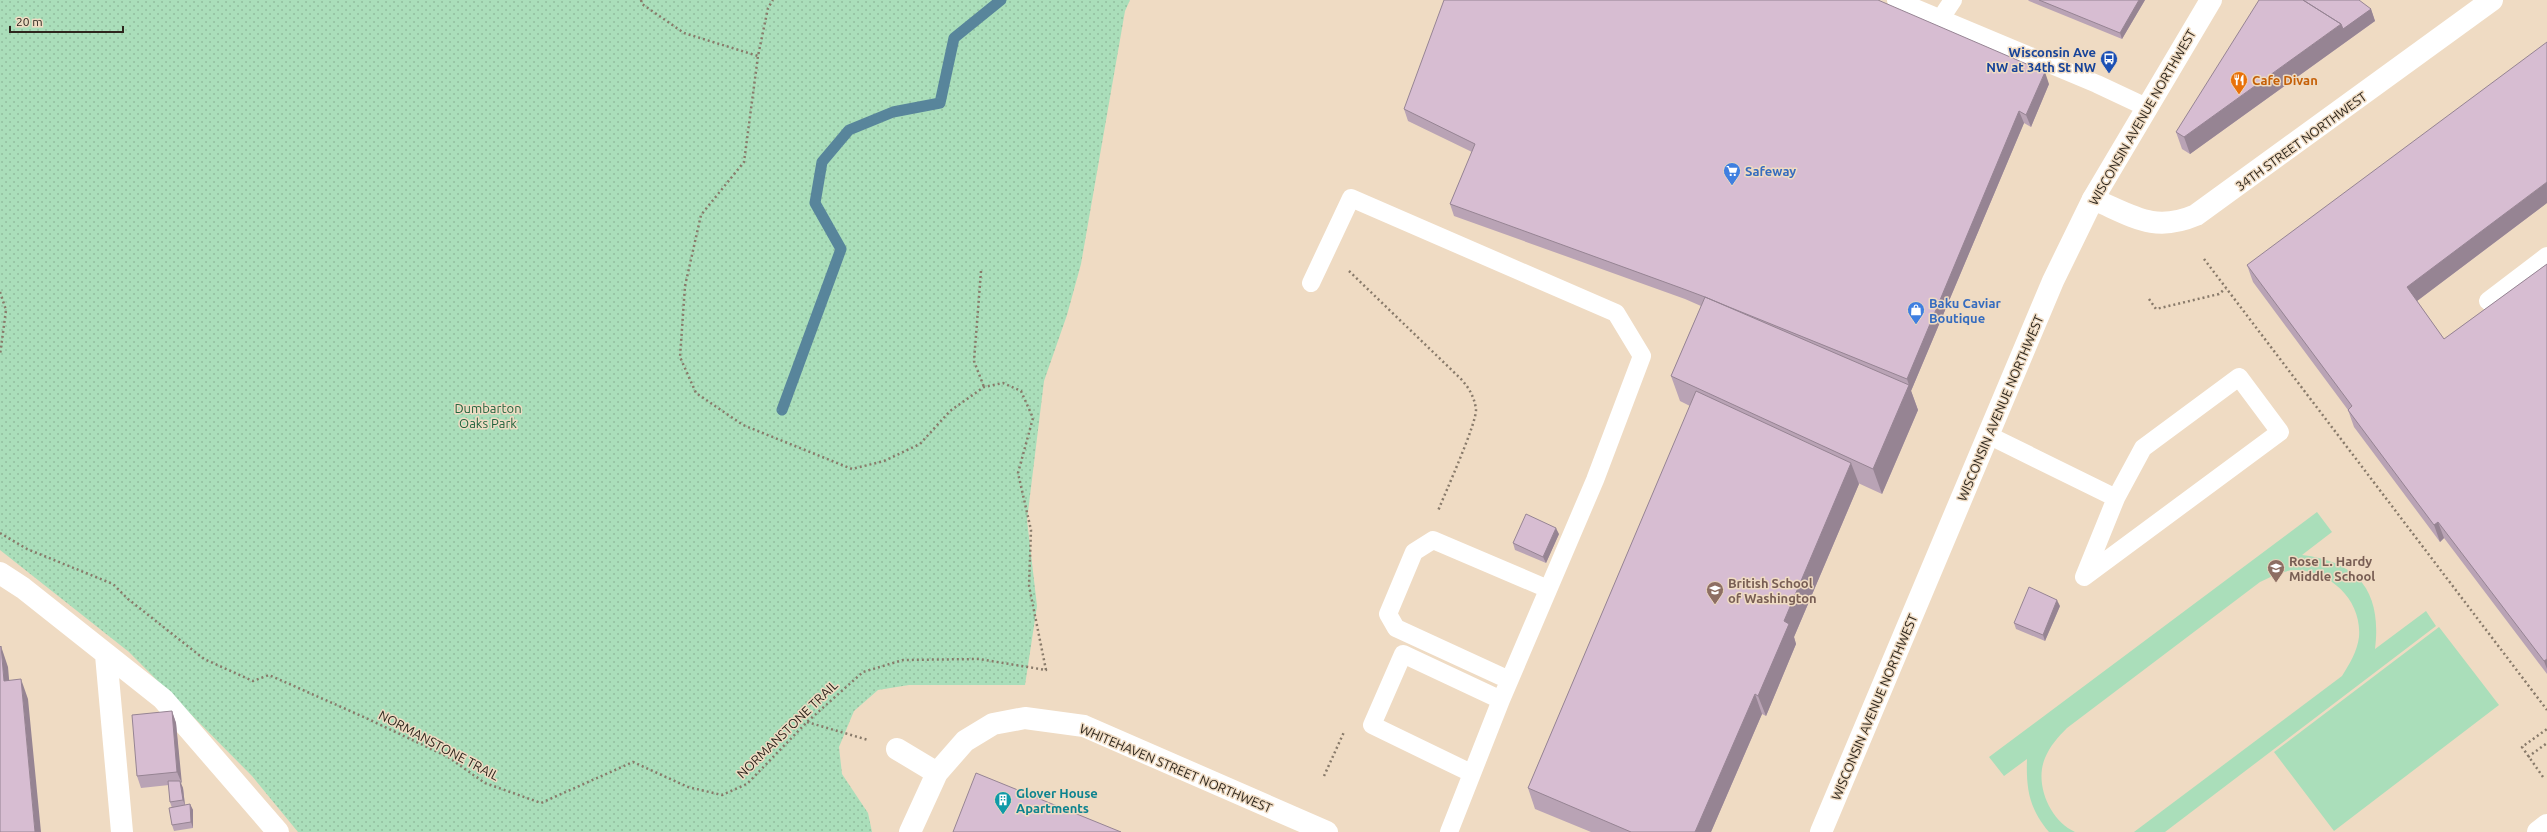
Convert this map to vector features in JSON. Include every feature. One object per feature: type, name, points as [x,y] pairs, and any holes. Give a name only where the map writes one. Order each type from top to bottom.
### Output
[{"type":"street","name":"WISCONSIN AVENUE NORTHWEST","points":[[1825,831],[2053,280],[2094,199],[2146,107],[2211,0]]},
{"type":"street","name":"34TH STREET NORTHWEST","points":[[2094,199],[2156,224],[2170,224],[2196,215],[2484,2]]},
{"type":"street","points":[[0,573],[24,588],[163,699],[278,832]]},
{"type":"street","points":[[106,655],[122,832]]},
{"type":"street","name":"WHITEHAVEN STREET NORTHWEST","points":[[910,832],[937,773],[965,741],[978,731],[993,724],[1025,718],[1084,726],[1328,832]]},
{"type":"street","points":[[897,749],[937,773]]},
{"type":"street","points":[[2538,832],[2547,825]]},
{"type":"lane","points":[[1896,0],[2097,84],[2146,107]]},
{"type":"lane","points":[[1941,18],[1953,0]]},
{"type":"lane","points":[[1311,283],[1351,198],[1616,313],[1642,356],[1595,480],[1501,700],[1449,832]]},
{"type":"lane","points":[[2488,301],[2547,256]]},
{"type":"lane","points":[[2239,378],[2280,432],[2084,577],[2116,498],[2143,448],[2239,378]]},
{"type":"lane","points":[[1988,435],[2116,498]]},
{"type":"lane","points":[[1510,680],[1396,628],[1388,614],[1414,552],[1433,540],[1548,589]]},
{"type":"lane","points":[[1471,773],[1372,725],[1402,654],[1501,700]]},
{"type":"path","points":[[641,0],[642,4],[684,34],[758,56]]},
{"type":"path","points":[[773,0],[768,8],[758,56],[744,162],[701,215],[685,286],[680,357],[696,393],[743,425],[852,468],[884,461],[920,444],[950,411],[984,387],[974,361],[981,271]]},
{"type":"path","points":[[1327,249],[1461,379],[1472,393],[1476,410],[1462,451],[1423,546]]},
{"type":"path","points":[[2204,259],[2547,710]]},
{"type":"path","points":[[2149,299],[2156,309],[2219,294],[2226,288]]},
{"type":"path","points":[[0,292],[6,310],[0,355]]},
{"type":"path","name":"NORMANSTONE TRAIL","points":[[0,533],[27,549],[113,584],[128,599],[204,658],[253,681],[269,675],[276,678],[366,718],[448,757],[485,782],[541,803],[633,762],[688,787],[722,795],[748,784],[807,722],[863,672],[903,660],[979,659],[1046,670],[1029,586],[1031,530],[1018,473],[1033,418],[1021,390],[1003,383],[984,387]]},
{"type":"path","points":[[807,722],[897,749]]},
{"type":"path","points":[[2542,777],[2522,748],[2547,729]]},
{"type":"path","points":[[2528,757],[2547,743]]},
{"type":"green space","name":"Dumbarton Oaks Park","points":[[0,0],[1130,0],[1125,11],[1081,264],[1067,315],[1044,381],[1027,520],[1037,606],[1025,685],[909,685],[878,690],[854,711],[839,747],[842,774],[868,813],[872,832],[298,832],[252,776],[129,652],[0,550]]},
{"type":"green space","points":[[2317,512],[2332,532],[2302,555],[2322,559],[2338,565],[2352,573],[2362,583],[2370,596],[2375,611],[2375,649],[2426,611],[2436,626],[2165,832],[2134,832],[2342,676],[2353,657],[2357,648],[2359,637],[2359,624],[2356,612],[2350,601],[2333,583],[2322,576],[2297,570],[2283,572],[2260,582],[2067,728],[2057,738],[2045,758],[2042,768],[2043,790],[2046,801],[2058,819],[2066,827],[2075,832],[2049,832],[2037,815],[2030,798],[2027,779],[2027,759],[2004,776],[1989,757]]},
{"type":"green space","points":[[2439,627],[2499,705],[2334,831],[2274,752]]},
{"type":"building","name":"Safeway","points":[[1444,0],[1878,0],[2045,72],[2026,115],[2019,111],[1907,379],[1705,297],[1450,204],[1475,144],[1404,109]]},
{"type":"building","points":[[2039,0],[2139,0],[2120,33]]},
{"type":"building","points":[[2259,0],[2303,0],[2341,24],[2184,137],[2176,132]]},
{"type":"building","points":[[2303,0],[2359,0],[2371,9],[2343,29],[2341,24]]},
{"type":"building","points":[[2547,42],[2547,182],[2407,287],[2444,339],[2547,264],[2547,659],[2544,661],[2438,522],[2434,525],[2348,410],[2352,406],[2247,265]]},
{"type":"building","points":[[1705,297],[1909,385],[1873,469],[1671,376]]},
{"type":"building","name":"British School of Washington","points":[[1696,391],[1851,463],[1784,621],[1789,624],[1758,696],[1755,694],[1695,832],[1631,832],[1528,788]]},
{"type":"building","points":[[1526,514],[1556,528],[1543,557],[1513,543]]},
{"type":"building","points":[[2029,587],[2057,600],[2043,635],[2014,623]]},
{"type":"building","points":[[1,646],[4,681],[21,679],[35,832],[0,832]]},
{"type":"building","points":[[172,711],[177,772],[137,776],[132,715]]},
{"type":"building","points":[[976,773],[1121,832],[953,832]]},
{"type":"building","points":[[168,781],[180,781],[183,800],[170,802]]},
{"type":"building","points":[[190,804],[191,822],[172,825],[169,808]]},
{"type":"waterway","points":[[782,410],[841,249],[815,203],[822,162],[849,130],[893,112],[940,103],[954,38],[1001,0]]},
{"type":"place","name":"Wisconsin Ave NW at 34th St NW","points":[[2109,74]]},
{"type":"place","name":"Cafe Divan","points":[[2239,95]]},
{"type":"place","name":"Safeway","points":[[1732,186]]},
{"type":"place","name":"Baku Caviar Boutique","points":[[1916,325]]},
{"type":"place","name":"Rose L. Hardy Middle School","points":[[2276,583]]},
{"type":"place","name":"British School of Washington","points":[[1715,605]]},
{"type":"place","name":"Glover House Apartments","points":[[1003,815]]}]
